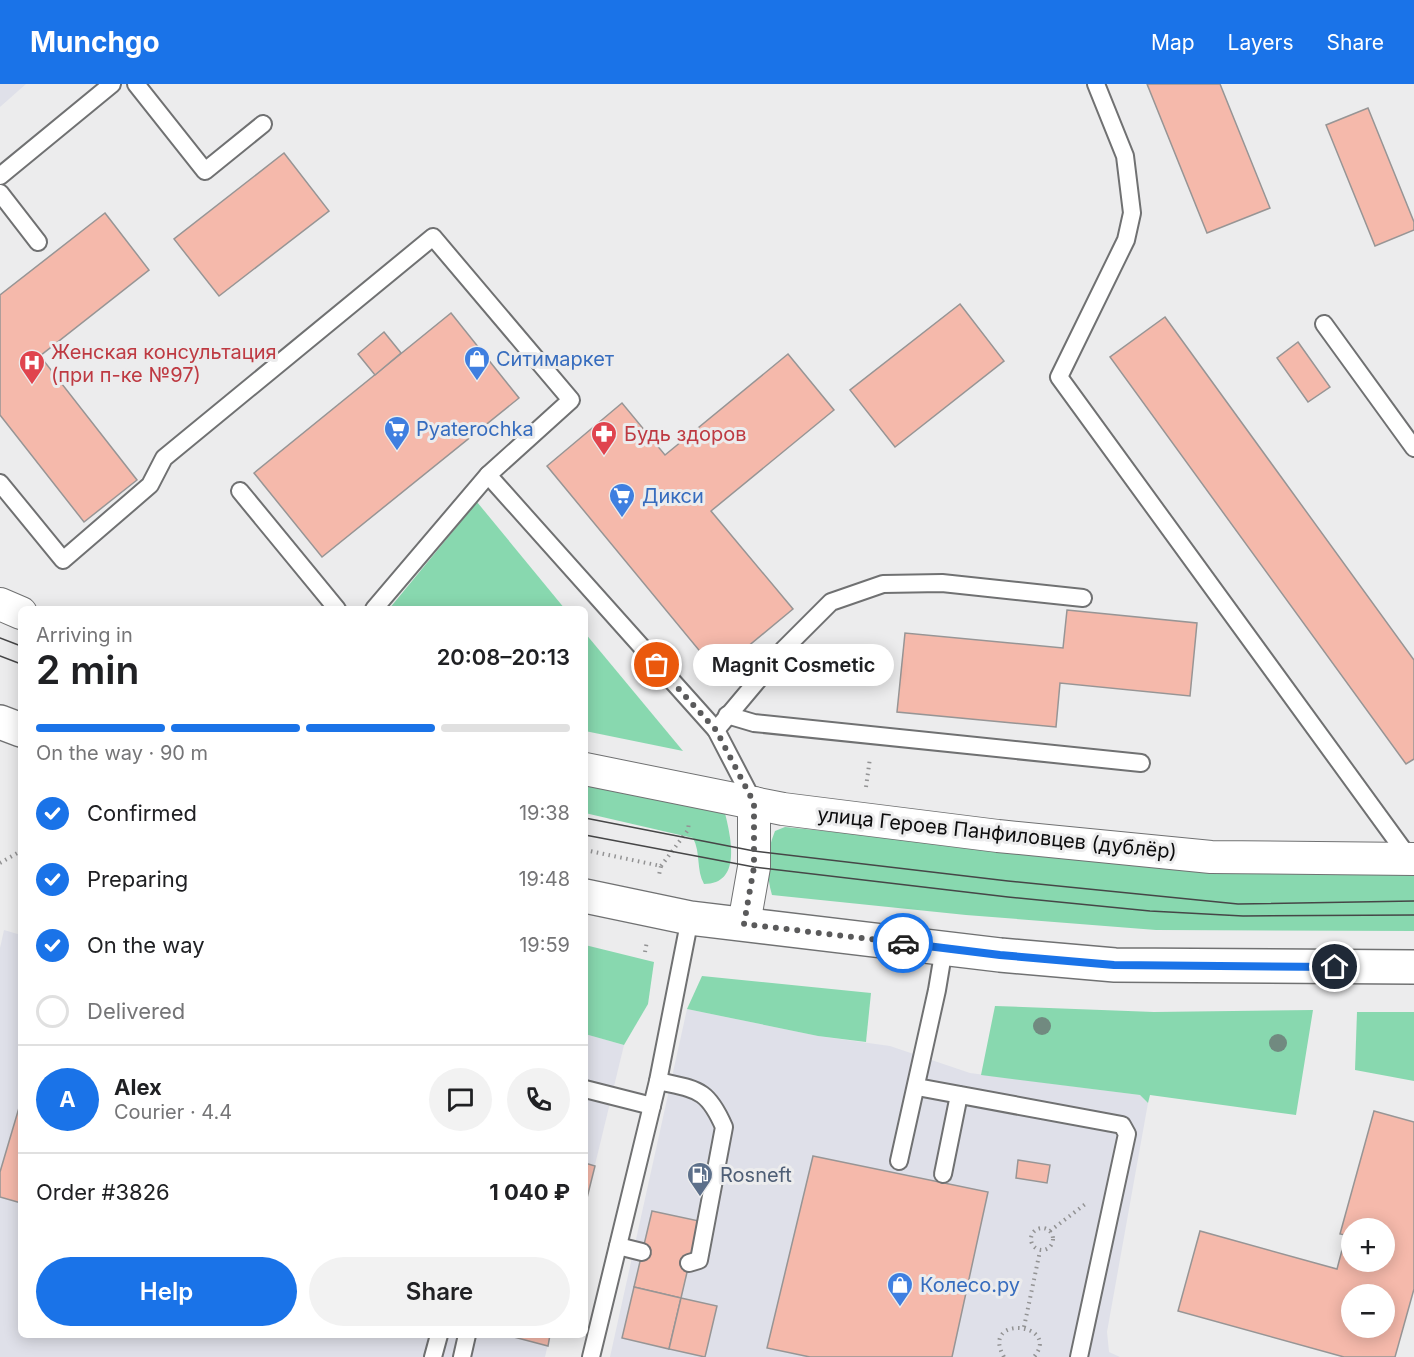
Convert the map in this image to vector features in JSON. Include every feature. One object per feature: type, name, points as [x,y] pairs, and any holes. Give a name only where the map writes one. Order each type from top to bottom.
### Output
[{"type":"main road","points":[[0,722],[18,729]]},
{"type":"main road","points":[[588,897],[690,918],[944,948],[1114,965],[1414,967]]},
{"type":"street","points":[[0,604],[18,611]]},
{"type":"street","name":"улица Героев Панфиловцев (дублёр)","points":[[588,770],[754,803],[987,834],[1211,857],[1412,860]]},
{"type":"street","points":[[744,924],[754,867],[754,803]]},
{"type":"lane","points":[[0,176],[112,84]]},
{"type":"lane","points":[[136,84],[205,171],[263,124]]},
{"type":"lane","points":[[1096,84],[1125,156],[1132,213],[1126,240],[1059,377],[1412,860]]},
{"type":"lane","points":[[0,193],[38,242]]},
{"type":"lane","points":[[0,483],[63,560],[150,485],[164,458],[433,237],[572,400],[488,475],[377,606]]},
{"type":"lane","points":[[1324,324],[1414,448]]},
{"type":"lane","points":[[488,475],[716,730],[754,803]]},
{"type":"lane","points":[[240,491],[335,606]]},
{"type":"lane","points":[[716,730],[784,649],[831,602],[883,584],[942,583],[1083,598]]},
{"type":"lane","points":[[727,715],[754,723],[1141,763]]},
{"type":"lane","points":[[591,1357],[658,1081],[690,918]]},
{"type":"lane","points":[[899,1161],[917,1087],[944,948]]},
{"type":"lane","points":[[658,1081],[699,1091],[715,1107],[724,1128],[699,1260],[689,1263]]},
{"type":"lane","points":[[917,1087],[1122,1125],[1127,1134],[1113,1189],[1079,1357]]},
{"type":"lane","points":[[588,1090],[652,1106]]},
{"type":"lane","points":[[943,1174],[959,1095]]},
{"type":"lane","points":[[618,1246],[642,1251]]},
{"type":"lane","points":[[434,1357],[438,1338]]},
{"type":"lane","points":[[462,1357],[466,1338]]},
{"type":"path","points":[[659,875],[661,866],[688,830],[690,820]]},
{"type":"path","points":[[588,851],[661,866]]},
{"type":"path","points":[[0,863],[18,853]]},
{"type":"path","points":[[1050,1231],[1090,1200],[1113,1189]]},
{"type":"path","points":[[1040,1251],[1031,1243],[1032,1232],[1037,1228],[1050,1231]]},
{"type":"path","points":[[1040,1251],[1050,1247],[1052,1243],[1050,1231]]},
{"type":"path","points":[[1024,1327],[1040,1251]]},
{"type":"path","points":[[1004,1357],[999,1347],[1006,1332],[1012,1328],[1024,1327],[1036,1336],[1038,1344],[1034,1357]]},
{"type":"shaded area","points":[[0,84],[26,84],[0,107]]},
{"type":"shaded area","points":[[4,930],[18,934],[18,1338],[549,1338],[545,1357],[0,1357],[0,948]]},
{"type":"shaded area","points":[[687,1009],[818,1036],[890,1046],[970,1073],[1140,1095],[1148,1103],[1107,1332],[1109,1352],[1120,1357],[610,1357]]},
{"type":"shaded area","points":[[588,1035],[624,1045],[588,1194]]},
{"type":"green space","points":[[477,502],[563,606],[391,606]]},
{"type":"green space","points":[[588,637],[683,751],[588,732]]},
{"type":"green space","points":[[588,784],[701,803],[725,813],[730,835],[731,858],[724,876],[716,882],[704,884],[693,838],[588,814]]},
{"type":"green space","points":[[785,827],[956,844],[1414,863],[1414,931],[1156,930],[966,915],[772,895],[768,871],[770,847],[775,831]]},
{"type":"green space","points":[[588,946],[654,962],[648,1004],[624,1045],[588,1035]]},
{"type":"green space","points":[[702,976],[871,993],[866,1042],[818,1036],[687,1009]]},
{"type":"green space","points":[[995,1006],[1154,1012],[1313,1010],[1296,1115],[1150,1095],[1148,1103],[1140,1095],[981,1075]]},
{"type":"green space","points":[[1357,1012],[1414,1012],[1414,1081],[1355,1070]]},
{"type":"building","points":[[1147,84],[1220,84],[1270,208],[1207,233]]},
{"type":"building","points":[[1368,108],[1414,222],[1414,230],[1375,246],[1326,125]]},
{"type":"building","points":[[284,153],[329,211],[219,296],[174,239]]},
{"type":"building","points":[[105,213],[149,270],[40,356],[137,480],[84,522],[0,415],[0,295]]},
{"type":"building","points":[[960,304],[1004,361],[895,447],[850,390]]},
{"type":"building","points":[[451,313],[519,398],[322,557],[254,473]]},
{"type":"building","points":[[1165,317],[1414,660],[1414,759],[1406,764],[1110,357]]},
{"type":"building","points":[[384,332],[401,353],[375,375],[358,354]]},
{"type":"building","points":[[1298,342],[1330,387],[1308,402],[1277,358]]},
{"type":"building","points":[[788,354],[834,410],[711,511],[793,609],[717,672],[547,466],[622,403],[665,455]]},
{"type":"building","points":[[1067,610],[1197,623],[1190,696],[1060,683],[1056,727],[897,712],[905,633],[1063,648]]},
{"type":"building","points":[[18,1111],[18,1202],[0,1197],[0,1172]]},
{"type":"building","points":[[1374,1111],[1414,1122],[1414,1289],[1395,1357],[1344,1357],[1178,1311],[1200,1231],[1337,1269],[1341,1254],[1341,1272],[1395,1272],[1395,1218],[1344,1218]]},
{"type":"building","points":[[813,1156],[988,1192],[952,1357],[810,1357],[767,1348]]},
{"type":"building","points":[[1018,1160],[1050,1165],[1047,1183],[1016,1178]]},
{"type":"building","points":[[588,1164],[595,1166],[588,1194]]},
{"type":"building","points":[[652,1211],[699,1221],[681,1298],[634,1287]]},
{"type":"building","points":[[634,1287],[681,1298],[669,1349],[622,1338]]},
{"type":"building","points":[[681,1298],[717,1306],[705,1357],[669,1349]]},
{"type":"building","points":[[517,1338],[549,1338],[548,1346]]},
{"type":"tram line","points":[[0,638],[18,645]]},
{"type":"tram line","points":[[0,656],[18,663]]},
{"type":"tram line","points":[[588,819],[754,851],[1008,881],[1238,904],[1414,901]]},
{"type":"tram line","points":[[588,836],[754,867],[1150,911],[1243,916],[1414,915]]},
{"type":"way so far","points":[[657,665],[716,730],[754,803],[754,867],[744,924],[903,943]]},
{"type":"place","name":"Ситимаркет","points":[[477,382]]},
{"type":"place","name":"Женская консультация (при п-ке №97)","points":[[32,386]]},
{"type":"place","name":"Pyaterochka","points":[[397,452]]},
{"type":"place","name":"Будь здоров","points":[[604,457]]},
{"type":"place","name":"Дикси","points":[[622,519]]},
{"type":"place","name":"Magnit Cosmetic","points":[[657,665]]},
{"type":"place","name":"Rosneft","points":[[700,1198]]},
{"type":"place","name":"Колесо.ру","points":[[900,1308]]},
{"type":"route","points":[[903,943],[1000,955],[1114,965],[1335,967]]}]
